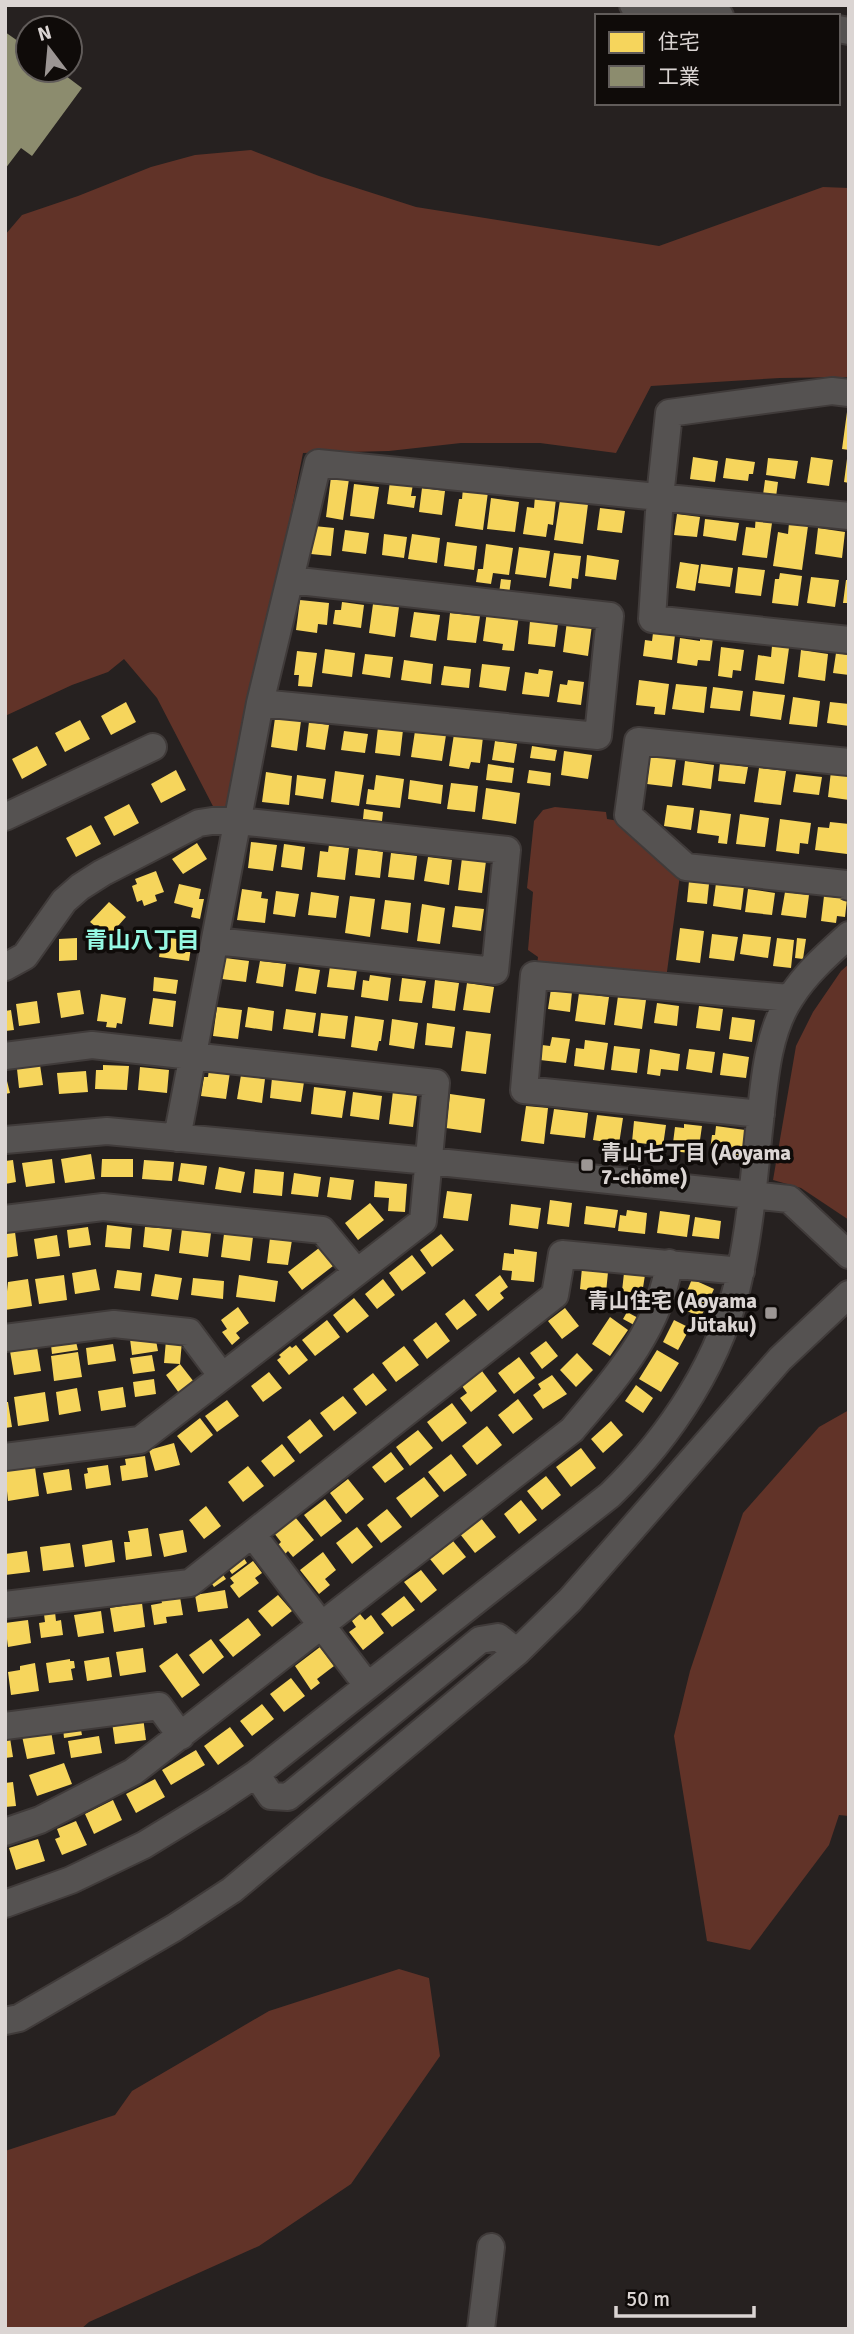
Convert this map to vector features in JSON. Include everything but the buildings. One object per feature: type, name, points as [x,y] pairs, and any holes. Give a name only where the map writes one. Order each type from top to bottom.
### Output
[{"type":"street","points":[[633,5],[704,14]]},
{"type":"street","points":[[849,393],[832,391],[669,413],[652,619],[849,640]]},
{"type":"street","points":[[177,1138],[260,703],[318,463],[849,516]]},
{"type":"street","points":[[260,703],[598,736],[610,616],[290,580]]},
{"type":"street","points":[[849,761],[638,741],[628,815],[686,867],[846,884],[849,887]]},
{"type":"street","points":[[5,817],[153,747]]},
{"type":"street","points":[[5,967],[25,956],[64,901],[80,887],[199,823],[239,821],[507,849],[495,971],[215,941]]},
{"type":"street","points":[[5,1904],[71,1880],[144,1845],[256,1774],[610,1495],[638,1468],[684,1406],[702,1373],[735,1294],[752,1195],[768,1054],[789,998],[816,965],[849,935]]},
{"type":"street","points":[[761,1114],[524,1090],[534,975],[789,998]]},
{"type":"street","points":[[5,1056],[92,1045],[436,1083],[424,1221],[140,1440],[5,1457]]},
{"type":"street","points":[[5,1140],[107,1131],[789,1199],[849,1255]]},
{"type":"street","points":[[5,1219],[103,1207],[323,1230],[357,1272]]},
{"type":"street","points":[[5,1605],[190,1583],[555,1295],[562,1254],[741,1271]]},
{"type":"street","points":[[5,1832],[40,1820],[133,1772],[572,1430],[620,1371],[649,1327],[666,1288],[669,1263]]},
{"type":"street","points":[[5,2021],[19,2018],[174,1928],[232,1890],[517,1652],[570,1600],[780,1359],[849,1294]]},
{"type":"street","points":[[5,1338],[114,1324],[189,1332],[222,1376]]},
{"type":"street","points":[[253,1535],[367,1685]]},
{"type":"street","points":[[256,1774],[271,1796],[288,1797],[480,1640],[498,1637],[517,1652]]},
{"type":"street","points":[[5,1726],[159,1706],[181,1735]]},
{"type":"street","points":[[481,2329],[491,2247]]},
{"type":"shaded area","points":[[251,150],[319,176],[416,207],[659,246],[823,187],[849,188],[849,377],[780,378],[651,386],[616,453],[540,443],[461,443],[389,451],[303,453],[233,803],[223,811],[216,812],[157,698],[124,659],[108,672],[72,685],[5,716],[5,235],[22,215],[151,167],[195,155]]},
{"type":"shaded area","points":[[555,807],[606,812],[607,819],[619,821],[680,875],[666,979],[537,965],[538,957],[528,950],[533,892],[527,888],[534,821],[543,810]]},
{"type":"shaded area","points":[[849,964],[849,1220],[801,1188],[773,1180],[796,1046],[813,1012],[841,971]]},
{"type":"shaded area","points":[[849,1410],[849,1816],[839,1815],[829,1845],[750,1950],[707,1941],[674,1736],[690,1671],[743,1513],[819,1427]]},
{"type":"shaded area","points":[[399,1969],[429,1978],[440,2056],[351,2184],[259,2246],[89,2322],[81,2329],[5,2329],[5,2151],[115,2115],[132,2091],[269,2011]]},
{"type":"place","name":"青山七丁目 (Aoyama 7-chōme)","points":[[587,1165]]},
{"type":"place","name":"青山住宅 (Aoyama Jūtaku)","points":[[771,1313]]},
{"type":"district","name":"青山八丁目","points":[[142,940]]}]
